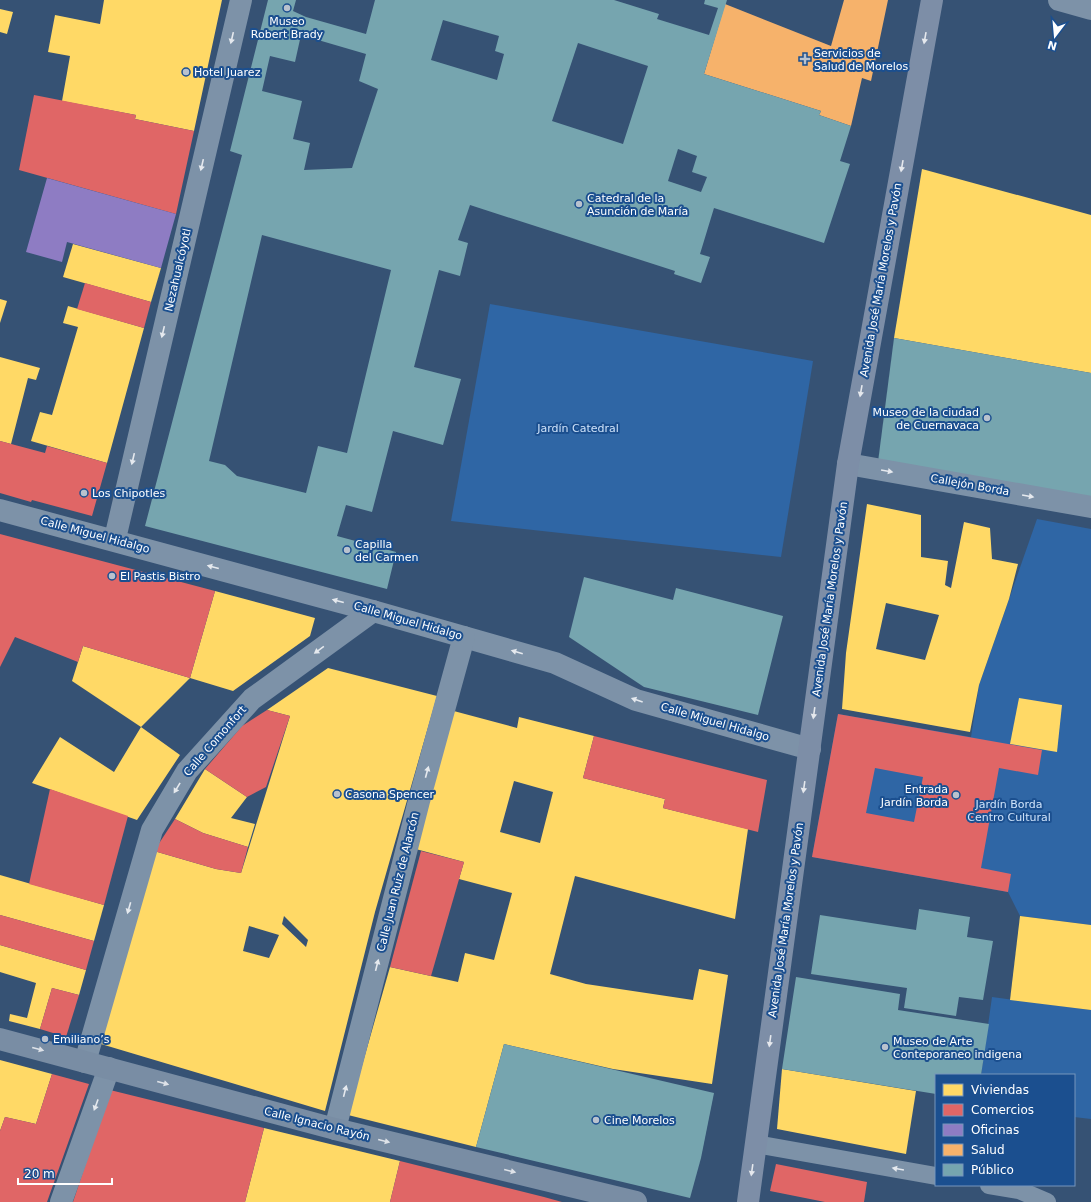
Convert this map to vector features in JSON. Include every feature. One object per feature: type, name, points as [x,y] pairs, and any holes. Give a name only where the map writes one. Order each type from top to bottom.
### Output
[{"type":"main road","name":"Avenida José María Morelos y Pavón","points":[[752,1201],[756,1144],[848,464],[932,0]]},
{"type":"street","name":"Nezahualcóyotl","points":[[113,540],[241,0]]},
{"type":"street","points":[[1059,0],[1091,8]]},
{"type":"street","name":"Callejón Borda","points":[[848,464],[1091,507]]},
{"type":"street","name":"Calle Miguel Hidalgo","points":[[0,510],[373,610],[555,663],[636,700],[810,749]]},
{"type":"street","name":"Calle Comonfort","points":[[85,1062],[152,830],[187,771],[252,699],[373,610]]},
{"type":"street","name":"Calle Juan Ruiz de Alarcón","points":[[335,1129],[419,801],[464,637]]},
{"type":"street","name":"Calle Ignacio Rayón","points":[[0,1039],[335,1129],[636,1202]]},
{"type":"street","points":[[61,1202],[109,1068]]},
{"type":"lane","points":[[756,1144],[935,1176]]},
{"type":"lane","points":[[995,1186],[1019,1190],[1047,1202]]},
{"type":"green space","name":"Jardín Catedral","points":[[490,304],[813,361],[781,557],[451,521]]},
{"type":"green space","name":"Jardín Borda Centro Cultural","points":[[1037,519],[1091,529],[1091,925],[1020,916],[1008,892],[812,857],[838,714],[971,737],[979,685]]},
{"type":"green space","points":[[992,997],[1091,1010],[1091,1119],[1075,1117],[1075,1074],[981,1074]]},
{"type":"building: Viviendas","points":[[104,0],[222,0],[194,131],[135,119],[136,115],[62,101],[70,56],[48,52],[55,15],[100,24]]},
{"type":"building: Viviendas","points":[[0,9],[13,12],[7,34],[0,32]]},
{"type":"building: Viviendas","points":[[922,169],[1091,215],[1091,373],[894,338]]},
{"type":"building: Viviendas","points":[[73,244],[161,268],[151,302],[63,277]]},
{"type":"building: Viviendas","points":[[0,299],[7,301],[0,323]]},
{"type":"building: Viviendas","points":[[68,306],[144,328],[107,463],[31,441],[40,412],[52,415],[78,327],[63,323]]},
{"type":"building: Viviendas","points":[[0,357],[40,368],[36,380],[28,378],[11,444],[0,441]]},
{"type":"building: Viviendas","points":[[867,504],[921,515],[921,557],[948,561],[945,585],[951,588],[964,522],[990,528],[992,559],[1018,564],[1009,599],[979,685],[970,732],[842,709],[846,653]],"holes":[[[886,603],[939,615],[925,660],[876,649]]]},
{"type":"building: Viviendas","points":[[215,591],[315,618],[310,636],[233,691],[190,678]]},
{"type":"building: Viviendas","points":[[83,646],[190,678],[141,727],[72,681]]},
{"type":"building: Viviendas","points":[[328,668],[437,696],[375,912],[325,1111],[101,1044],[154,851],[216,869],[241,873],[290,716],[267,710]],"holes":[[[284,916],[308,940],[306,947],[282,924]],[[249,926],[279,935],[269,958],[243,951]]]},
{"type":"building: Viviendas","points":[[1019,698],[1062,705],[1057,752],[1010,744]]},
{"type":"building: Viviendas","points":[[450,710],[517,728],[519,717],[594,736],[583,778],[665,799],[663,808],[748,829],[735,919],[575,876],[550,974],[586,984],[693,1000],[699,969],[728,975],[712,1084],[613,1069],[504,1044],[476,1147],[348,1115],[390,967],[458,982],[465,953],[494,960],[512,893],[459,879],[464,862],[412,848]],"holes":[[[514,781],[553,792],[540,843],[500,832]]]},
{"type":"building: Viviendas","points":[[141,727],[180,755],[137,820],[32,783],[60,737],[114,772]]},
{"type":"building: Viviendas","points":[[205,769],[247,797],[231,818],[255,824],[248,847],[203,833],[175,819]]},
{"type":"building: Viviendas","points":[[0,875],[104,905],[94,941],[0,915]]},
{"type":"building: Viviendas","points":[[1020,916],[1091,925],[1091,1010],[1010,1000]]},
{"type":"building: Viviendas","points":[[0,945],[86,970],[79,995],[52,988],[40,1029],[9,1021],[10,1014],[27,1018],[36,983],[0,972]]},
{"type":"building: Viviendas","points":[[0,1060],[52,1074],[36,1124],[5,1117],[0,1131]]},
{"type":"building: Viviendas","points":[[782,1069],[916,1091],[906,1154],[777,1129]]},
{"type":"building: Viviendas","points":[[264,1128],[400,1161],[390,1202],[245,1202]]},
{"type":"building: Comercios","points":[[34,95],[136,115],[135,119],[194,131],[176,214],[19,170]]},
{"type":"building: Comercios","points":[[85,283],[151,302],[144,328],[77,309]]},
{"type":"building: Comercios","points":[[0,441],[45,453],[47,446],[107,463],[92,516],[32,500],[31,502],[0,493]]},
{"type":"building: Comercios","points":[[0,534],[215,591],[190,678],[83,646],[78,662],[15,637],[0,667]]},
{"type":"building: Comercios","points":[[267,710],[290,716],[266,787],[247,797],[205,769],[242,726]]},
{"type":"building: Comercios","name":"Entrada Jardín Borda","points":[[838,714],[1042,750],[1038,775],[999,768],[981,868],[1011,874],[1008,892],[812,857]],"holes":[[[875,768],[923,777],[914,822],[866,813]]]},
{"type":"building: Comercios","points":[[594,736],[767,780],[758,832],[663,808],[665,799],[583,778]]},
{"type":"building: Comercios","points":[[50,789],[128,816],[104,905],[29,884]]},
{"type":"building: Comercios","points":[[175,819],[203,833],[248,847],[241,873],[216,869],[154,851]]},
{"type":"building: Comercios","points":[[421,851],[464,862],[431,976],[390,967]]},
{"type":"building: Comercios","points":[[0,915],[94,941],[86,970],[0,945]]},
{"type":"building: Comercios","points":[[52,988],[79,995],[66,1037],[40,1029]]},
{"type":"building: Comercios","points":[[52,1074],[89,1084],[47,1202],[0,1202],[0,1131],[5,1117],[36,1124]]},
{"type":"building: Comercios","points":[[110,1090],[264,1128],[245,1202],[73,1202]]},
{"type":"building: Comercios","points":[[400,1161],[544,1197],[562,1202],[390,1202]]},
{"type":"building: Comercios","points":[[776,1164],[867,1182],[864,1202],[825,1202],[770,1191]]},
{"type":"building: Oficinas","points":[[47,178],[176,214],[161,268],[67,242],[62,262],[26,252]]},
{"type":"building: Salud","points":[[844,0],[888,0],[871,81],[862,78],[851,126],[819,115],[821,111],[704,74],[725,4],[831,46]]},
{"type":"building: Público","points":[[268,0],[296,0],[293,11],[306,17],[366,34],[375,0],[614,0],[659,14],[657,19],[709,35],[718,8],[704,4],[705,0],[727,0],[704,74],[821,111],[819,115],[851,126],[840,161],[850,164],[824,243],[714,208],[700,254],[710,257],[701,283],[674,274],[675,271],[470,205],[458,240],[468,243],[460,276],[439,270],[414,367],[461,379],[443,445],[393,431],[372,512],[346,505],[337,536],[396,552],[387,589],[145,526],[242,155],[230,151]],"holes":[[[443,20],[499,36],[495,51],[504,54],[497,80],[431,60]],[[301,35],[366,54],[359,81],[378,89],[352,168],[304,170],[310,143],[293,139],[302,101],[262,91],[270,56],[295,62]],[[578,43],[648,66],[623,144],[552,121]],[[678,149],[697,156],[692,172],[707,177],[701,192],[668,181]],[[262,235],[391,270],[347,453],[318,446],[306,493],[237,476],[225,465],[209,461]]]},
{"type":"building: Público","name":"Museo de la ciudad de Cuernavaca","points":[[894,338],[1091,373],[1091,504],[878,462]]},
{"type":"building: Público","points":[[584,577],[673,600],[676,588],[783,616],[758,715],[644,687],[569,637]]},
{"type":"building: Público","points":[[919,909],[970,917],[967,937],[993,941],[983,1000],[959,997],[956,1016],[904,1008],[907,988],[811,974],[820,915],[916,930]]},
{"type":"building: Público","name":"Museo de Arte Conteporaneo indigena","points":[[796,977],[900,994],[898,1010],[989,1024],[981,1074],[935,1074],[935,1094],[782,1069]]},
{"type":"building: Público","name":"Cine Morelos","points":[[504,1044],[714,1093],[701,1158],[690,1198],[476,1147]]},
{"type":"place","name":"Museo Robert Brady","points":[[287,8]]},
{"type":"place","name":"Servicios de Salud de Morelos","points":[[805,59]]},
{"type":"place","name":"Hotel Juarez","points":[[186,72]]},
{"type":"place","name":"Catedral de la Asunción de María","points":[[579,204]]},
{"type":"place","name":"Museo de la ciudad de Cuernavaca","points":[[987,418]]},
{"type":"place","name":"Los Chipotles","points":[[84,493]]},
{"type":"place","name":"Capilla del Carmen","points":[[347,550]]},
{"type":"place","name":"El Pastis Bistro","points":[[112,576]]},
{"type":"place","name":"Casona Spencer","points":[[337,794]]},
{"type":"place","name":"Entrada Jardín Borda","points":[[956,795]]},
{"type":"place","name":"Emiliano’s","points":[[45,1039]]},
{"type":"place","name":"Museo de Arte Conteporaneo indigena","points":[[885,1047]]},
{"type":"place","name":"Cine Morelos","points":[[596,1120]]}]
